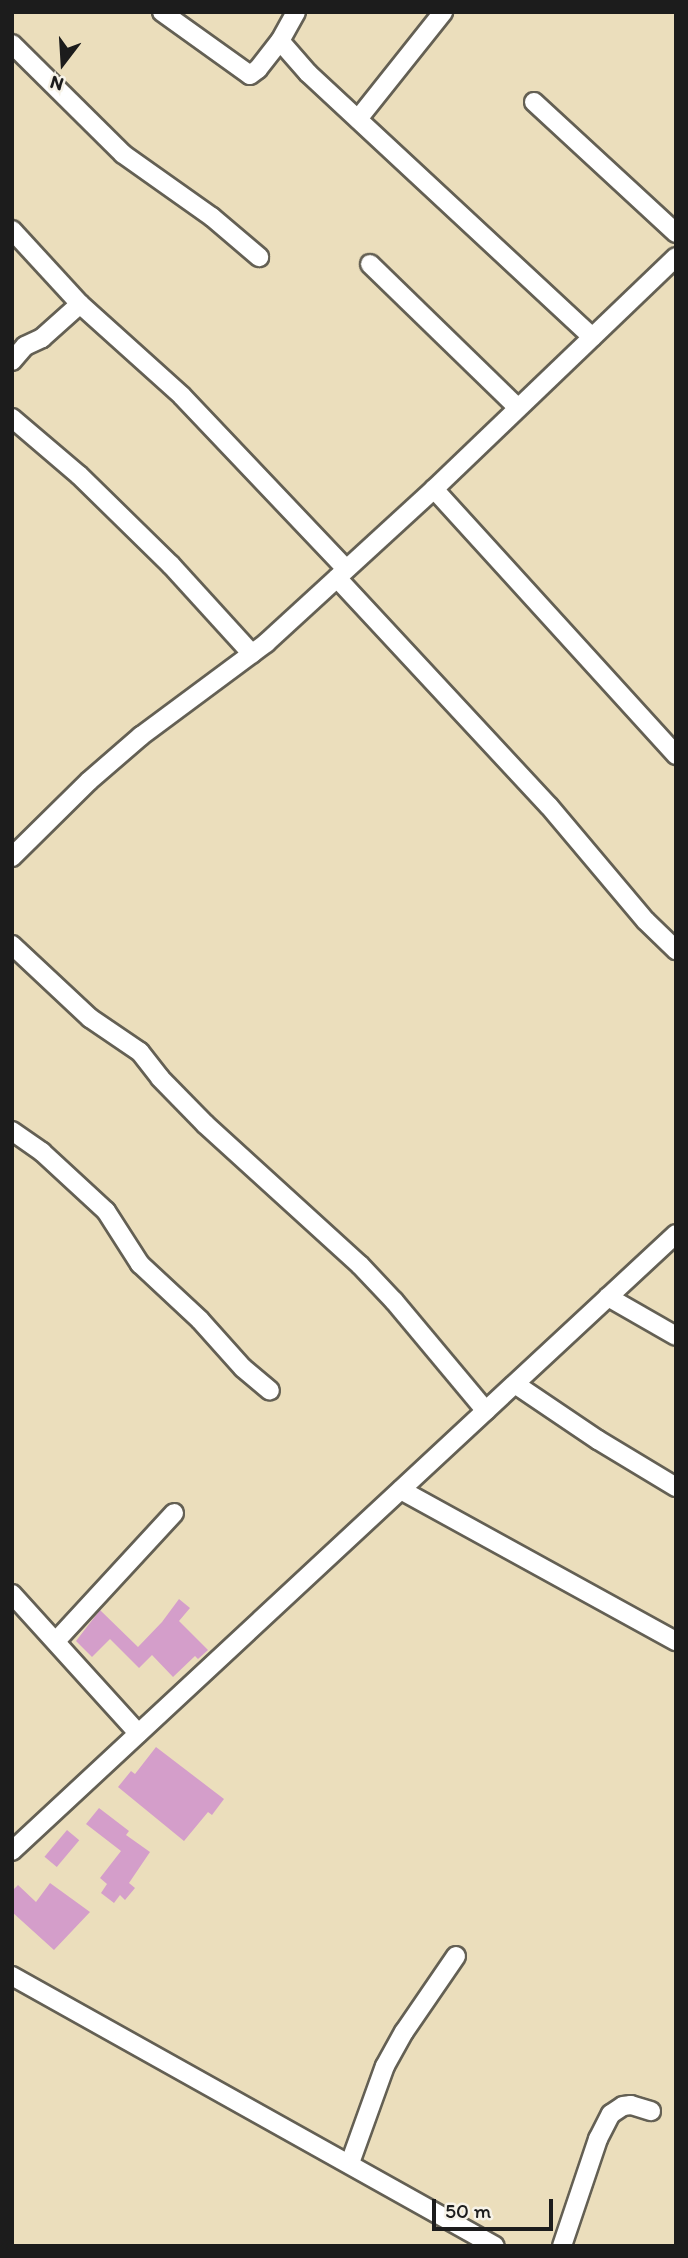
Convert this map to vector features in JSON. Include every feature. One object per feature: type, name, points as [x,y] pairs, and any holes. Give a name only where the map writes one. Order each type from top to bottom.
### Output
[{"type":"street","points":[[162,12],[250,75],[280,41],[296,12]]},
{"type":"street","points":[[358,119],[443,12]]},
{"type":"street","points":[[280,41],[358,119],[592,337]]},
{"type":"street","points":[[12,44],[122,154],[212,217],[259,257]]},
{"type":"street","points":[[534,102],[676,233]]},
{"type":"street","points":[[12,230],[80,303],[182,396],[550,806],[646,921],[676,950]]},
{"type":"street","points":[[12,857],[89,781],[141,736],[252,654],[434,489],[676,257]]},
{"type":"street","points":[[370,264],[518,408]]},
{"type":"street","points":[[12,361],[25,346],[42,338],[80,303]]},
{"type":"street","points":[[12,418],[69,466],[162,556],[252,654]]},
{"type":"street","points":[[434,489],[676,755]]},
{"type":"street","points":[[12,946],[90,1018],[140,1052],[160,1078],[205,1124],[360,1265],[419,1329],[486,1410]]},
{"type":"street","points":[[12,1131],[42,1152],[106,1211],[140,1264],[200,1320],[243,1368],[270,1391]]},
{"type":"street","points":[[12,1851],[676,1234]]},
{"type":"street","points":[[608,1297],[676,1336]]},
{"type":"street","points":[[515,1384],[598,1440],[676,1486]]},
{"type":"street","points":[[401,1490],[676,1641]]},
{"type":"street","points":[[56,1641],[174,1513]]},
{"type":"street","points":[[12,1594],[138,1733]]},
{"type":"street","points":[[350,2163],[385,2066],[404,2032],[456,1956]]},
{"type":"street","points":[[12,1976],[495,2246]]},
{"type":"street","points":[[562,2246],[598,2139],[611,2114],[622,2106],[650,2111]]},
{"type":"building","points":[[179,1599],[190,1608],[179,1621],[208,1650],[198,1659],[195,1656],[173,1677],[152,1655],[139,1668],[110,1639],[92,1657],[76,1641],[100,1610],[138,1647]]},
{"type":"building","points":[[156,1747],[224,1799],[212,1815],[208,1812],[184,1841],[118,1787],[131,1771],[135,1774]]},
{"type":"building","points":[[99,1808],[129,1831],[126,1835],[150,1852],[129,1883],[135,1888],[125,1900],[120,1895],[114,1903],[101,1893],[107,1884],[100,1878],[121,1851],[86,1824]]},
{"type":"building","points":[[67,1830],[79,1840],[57,1867],[45,1857]]},
{"type":"building","points":[[50,1883],[90,1912],[54,1950],[12,1912],[12,1891],[18,1885],[36,1902]]}]
